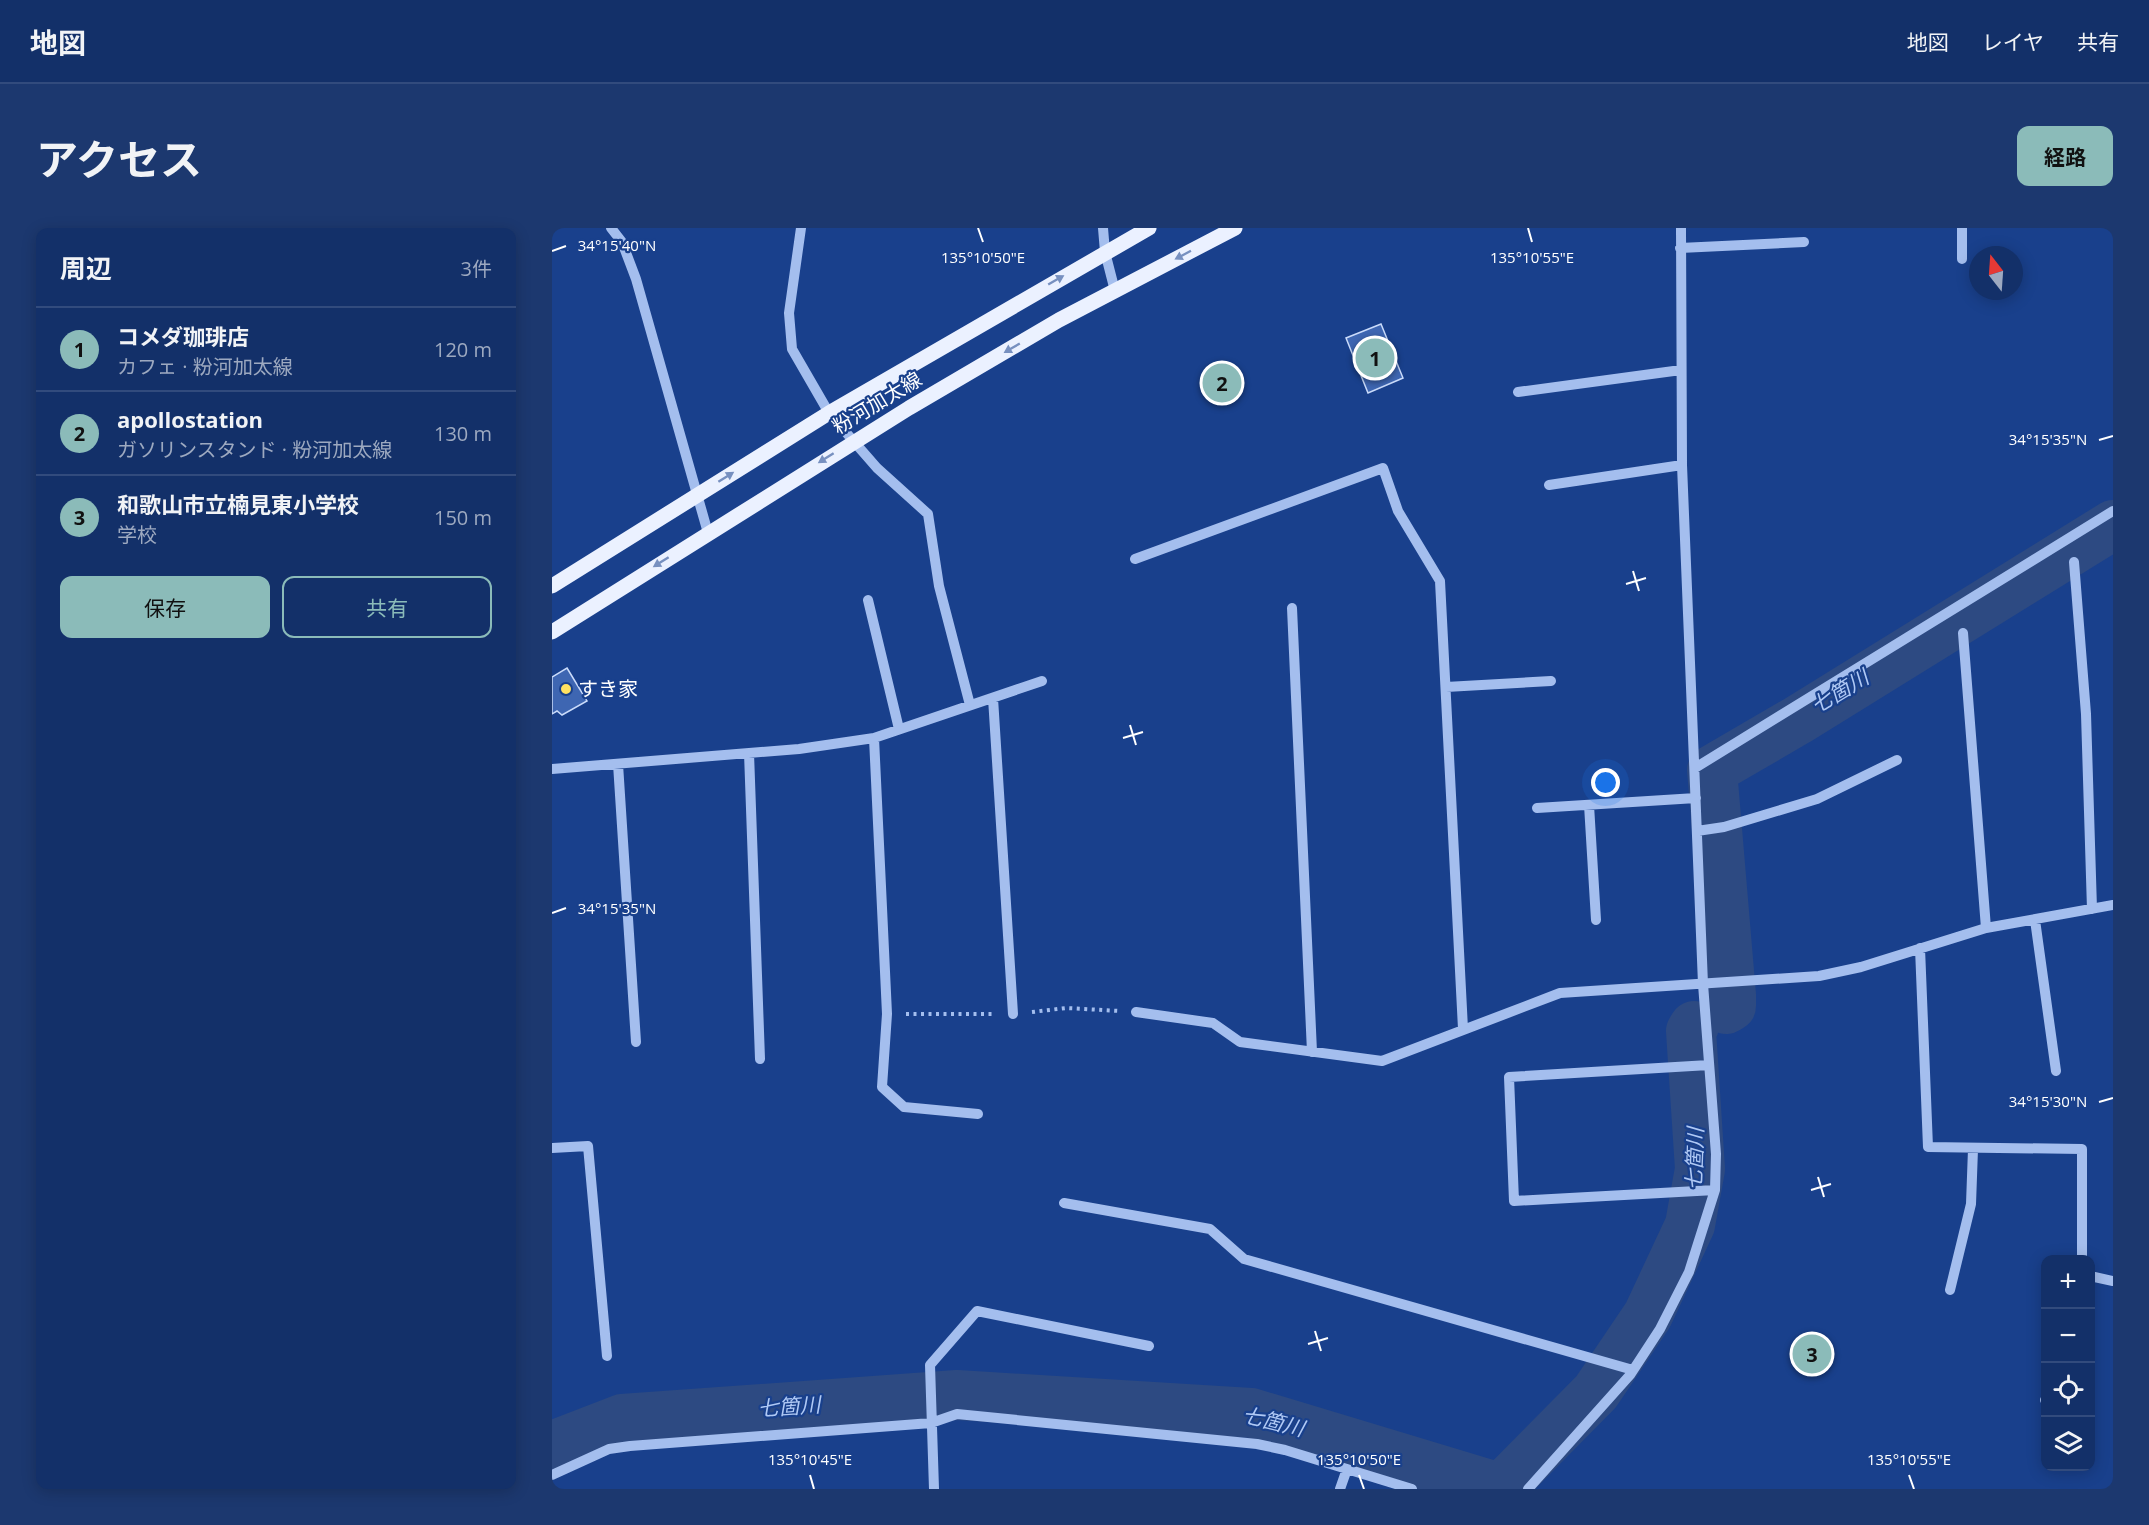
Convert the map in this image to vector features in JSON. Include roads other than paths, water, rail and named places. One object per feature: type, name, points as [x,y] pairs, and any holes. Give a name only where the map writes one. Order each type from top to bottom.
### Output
[{"type":"main road","name":"粉河加太線","points":[[552,586],[829,413],[1149,228]]},
{"type":"main road","name":"粉河加太線","points":[[552,632],[853,441],[1059,320],[1235,228]]},
{"type":"street","points":[[611,228],[622,242],[636,279],[708,533]]},
{"type":"street","points":[[801,228],[789,313],[792,350],[829,413],[877,468],[928,514],[939,586],[970,705]]},
{"type":"street","points":[[1103,228],[1105,252],[1115,291]]},
{"type":"street","points":[[1528,1489],[1633,1370],[1660,1329],[1689,1272],[1710,1190],[1716,1154],[1706,1066],[1682,465],[1681,228]]},
{"type":"street","points":[[1962,228],[1962,259]]},
{"type":"street","points":[[1680,248],[1804,242]]},
{"type":"street","points":[[1518,392],[1681,370]]},
{"type":"street","points":[[1549,485],[1682,465]]},
{"type":"street","points":[[1135,559],[1383,468],[1398,511],[1440,581],[1463,1029]]},
{"type":"street","points":[[1695,768],[2113,511]]},
{"type":"street","points":[[2074,562],[2086,714],[2092,909]]},
{"type":"street","points":[[868,600],[899,729]]},
{"type":"street","points":[[1292,608],[1312,1052]]},
{"type":"street","points":[[1963,633],[1986,928]]},
{"type":"street","points":[[552,769],[799,749],[874,738],[1042,681]]},
{"type":"street","points":[[1446,687],[1551,681]]},
{"type":"street","points":[[993,698],[1013,1014]]},
{"type":"street","points":[[874,738],[887,1014],[882,1087],[904,1107],[978,1114]]},
{"type":"street","points":[[749,753],[760,1059]]},
{"type":"street","points":[[1697,831],[1724,827],[1816,800],[1897,760]]},
{"type":"street","points":[[618,764],[636,1042]]},
{"type":"street","points":[[1537,808],[1696,798]]},
{"type":"street","points":[[1589,805],[1596,920]]},
{"type":"street","points":[[1136,1012],[1193,1018],[1214,1023],[1240,1042],[1382,1061],[1560,993],[1819,976],[1861,967],[1986,928],[2113,905]]},
{"type":"street","points":[[2035,920],[2056,1071]]},
{"type":"street","points":[[1920,948],[1928,1147],[2082,1149],[2082,1255]]},
{"type":"street","points":[[1706,1066],[1509,1077],[1514,1202],[1710,1190]]},
{"type":"street","points":[[552,1148],[588,1146],[607,1356]]},
{"type":"street","points":[[1950,1290],[1971,1204],[1972,1149]]},
{"type":"street","points":[[1064,1203],[1210,1229],[1245,1259],[1633,1370]]},
{"type":"street","points":[[2095,1277],[2113,1281]]},
{"type":"street","points":[[934,1489],[930,1365],[977,1311],[1149,1346]]},
{"type":"street","points":[[552,1475],[599,1453],[630,1446],[931,1423],[957,1414],[1257,1444],[1412,1489]]},
{"type":"street","points":[[1340,1489],[1347,1469]]},
{"type":"waterway","name":"七箇川","points":[[1726,1009],[1731,1006],[1731,995],[1712,770],[1798,720],[2113,525]]},
{"type":"waterway","name":"七箇川","points":[[552,1446],[622,1419],[957,1395],[1251,1413],[1493,1486],[1505,1484],[1596,1392],[1648,1315],[1690,1225],[1700,1169],[1691,1031],[1694,1026]]},
{"type":"place","name":"コメダ珈琲店","points":[[1375,358]]},
{"type":"place","name":"apollostation","points":[[1222,383]]},
{"type":"place","name":"すき家","points":[[566,689]]},
{"type":"place","name":"和歌山市立楠見東小学校","points":[[1812,1354]]}]
